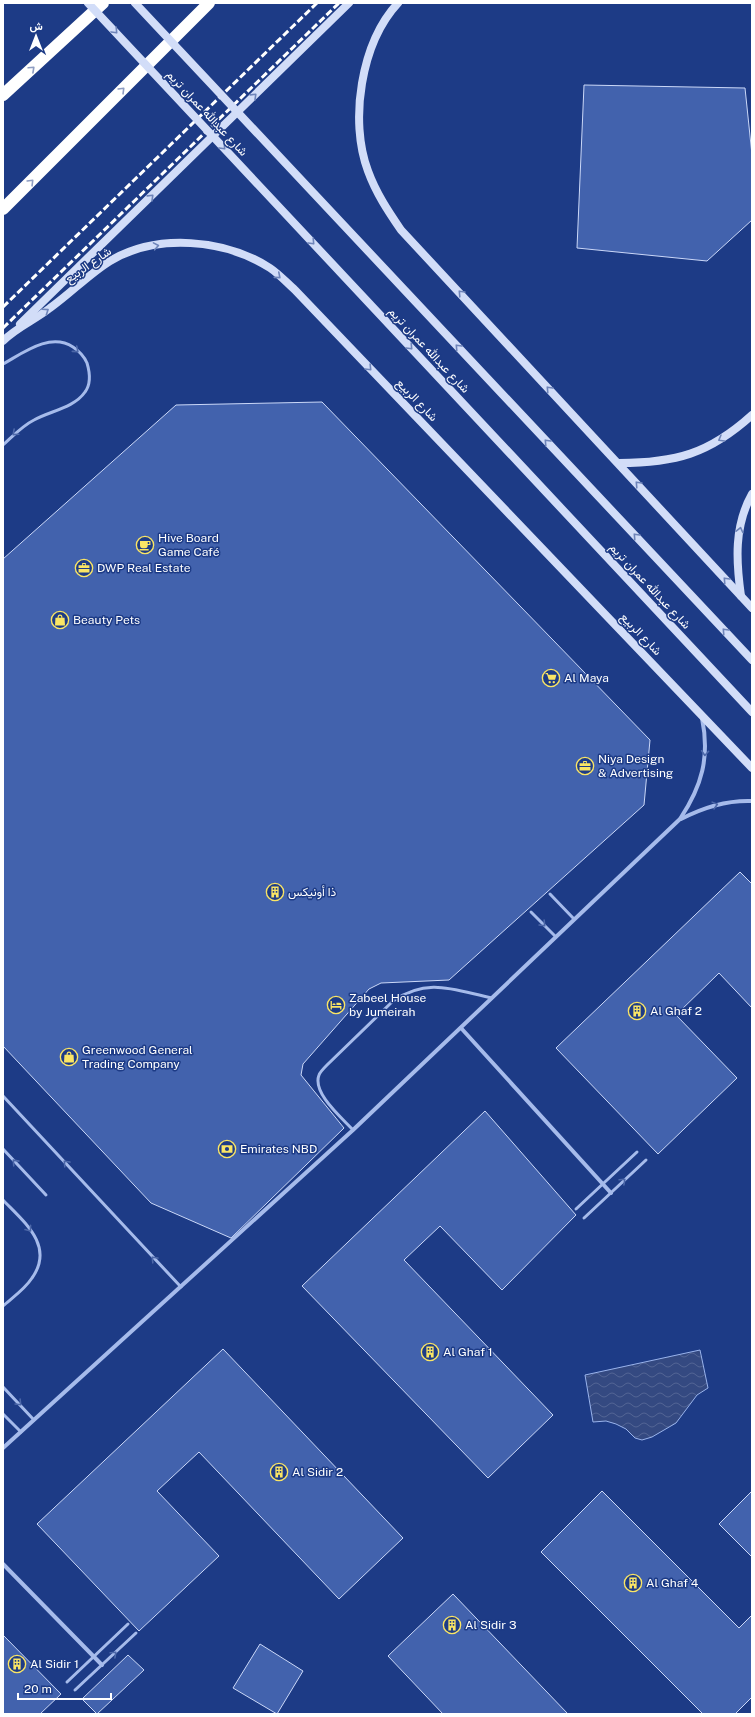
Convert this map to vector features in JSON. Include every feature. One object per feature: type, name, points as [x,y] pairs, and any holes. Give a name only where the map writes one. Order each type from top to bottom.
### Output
[{"type":"highway","points":[[3,95],[103,3]]},
{"type":"highway","points":[[3,209],[209,3]]},
{"type":"main road","name":"شارع عبدالله عمران تريم","points":[[88,3],[752,712]]},
{"type":"main road","name":"شارع عبدالله عمران تريم","points":[[135,3],[752,660]]},
{"type":"main road","points":[[12,331],[349,3]]},
{"type":"main road","points":[[398,3],[376,36],[364,68],[359,102],[360,136],[368,170],[382,201],[401,230],[619,463],[752,608]]},
{"type":"main road","name":"شارع الربيع","points":[[3,341],[12,331],[50,308],[111,261],[142,248],[175,242],[208,244],[240,253],[270,269],[295,290],[752,768]]},
{"type":"main road","points":[[619,463],[649,463],[679,458],[714,443],[734,432],[752,415]]},
{"type":"main road","points":[[741,596],[736,564],[738,533],[747,503],[752,494]]},
{"type":"street","points":[[3,1448],[353,1130],[461,1028],[555,936],[680,819],[691,804],[699,787],[703,769],[706,751],[705,732],[701,714]]},
{"type":"street","points":[[680,819],[698,810],[717,804],[736,800],[752,801]]},
{"type":"street","points":[[461,1028],[611,1193]]},
{"type":"street","points":[[3,1564],[102,1666]]},
{"type":"lane","points":[[3,364],[36,346],[46,342],[58,341],[69,344],[78,350],[85,359],[89,370],[90,380],[86,391],[79,400],[33,420],[3,445]]},
{"type":"lane","points":[[550,894],[574,919]]},
{"type":"lane","points":[[531,912],[555,936]]},
{"type":"lane","points":[[353,1130],[326,1102],[318,1087],[319,1076],[326,1065],[388,1006],[404,994],[428,987],[440,987],[492,998]]},
{"type":"lane","points":[[3,1096],[181,1287]]},
{"type":"lane","points":[[3,1149],[46,1195]]},
{"type":"lane","points":[[576,1209],[637,1152]]},
{"type":"lane","points":[[584,1218],[646,1160]]},
{"type":"lane","points":[[3,1200],[31,1229],[38,1241],[40,1254],[38,1268],[32,1279],[3,1306]]},
{"type":"lane","points":[[3,1387],[34,1420]]},
{"type":"lane","points":[[3,1414],[21,1432]]},
{"type":"lane","points":[[67,1682],[128,1624]]},
{"type":"lane","points":[[75,1690],[136,1633]]},
{"type":"water","points":[[700,1350],[708,1388],[697,1395],[676,1423],[652,1437],[642,1440],[635,1438],[626,1429],[616,1424],[606,1421],[593,1422],[585,1375]]},
{"type":"building","points":[[584,85],[745,88],[752,155],[752,220],[707,261],[577,248]]},
{"type":"building","name":"ذا أونيكس","points":[[322,402],[650,740],[644,805],[449,980],[381,983],[369,989],[303,1064],[301,1075],[344,1128],[231,1238],[151,1203],[3,1046],[3,559],[176,405]]},
{"type":"building","name":"Al Ghaf 2","points":[[740,872],[752,884],[752,1008],[719,973],[676,1015],[737,1078],[658,1154],[556,1048]]},
{"type":"building","name":"Al Ghaf 1","points":[[485,1111],[576,1215],[502,1290],[440,1226],[404,1260],[553,1415],[488,1478],[302,1286]]},
{"type":"building","name":"Al Sidir 2","points":[[223,1349],[403,1538],[339,1599],[199,1452],[157,1491],[219,1556],[139,1631],[37,1524]]},
{"type":"building","name":"Al Ghaf 4","points":[[602,1491],[739,1628],[752,1615],[752,1697],[735,1714],[703,1714],[541,1552]]},
{"type":"building","points":[[752,1491],[752,1557],[719,1524]]},
{"type":"building","name":"Al Sidir 3","points":[[453,1594],[568,1714],[443,1714],[388,1656]]},
{"type":"building","name":"Al Sidir 1","points":[[3,1635],[61,1694],[40,1714],[3,1714]]},
{"type":"building","points":[[260,1644],[303,1671],[277,1714],[233,1688]]},
{"type":"building","points":[[128,1655],[144,1670],[97,1714],[82,1699]]},
{"type":"railway","points":[[3,307],[317,3]]},
{"type":"railway","points":[[3,328],[339,3]]},
{"type":"place","name":"Hive Board Game Café","points":[[145,545]]},
{"type":"place","name":"DWP Real Estate","points":[[84,568]]},
{"type":"place","name":"Beauty Pets","points":[[60,620]]},
{"type":"place","name":"Al Maya","points":[[551,678]]},
{"type":"place","name":"Niya Design & Advertising","points":[[585,766]]},
{"type":"place","name":"ذا أونيكس","points":[[275,892]]},
{"type":"place","name":"Zabeel House by Jumeirah","points":[[336,1005]]},
{"type":"place","name":"Al Ghaf 2","points":[[637,1011]]},
{"type":"place","name":"Greenwood General Trading Company","points":[[69,1057]]},
{"type":"place","name":"Emirates NBD","points":[[227,1149]]},
{"type":"place","name":"Al Ghaf 1","points":[[430,1352]]},
{"type":"place","name":"Al Sidir 2","points":[[279,1472]]},
{"type":"place","name":"Al Ghaf 4","points":[[633,1583]]},
{"type":"place","name":"Al Sidir 3","points":[[452,1625]]},
{"type":"place","name":"Al Sidir 1","points":[[17,1664]]}]
